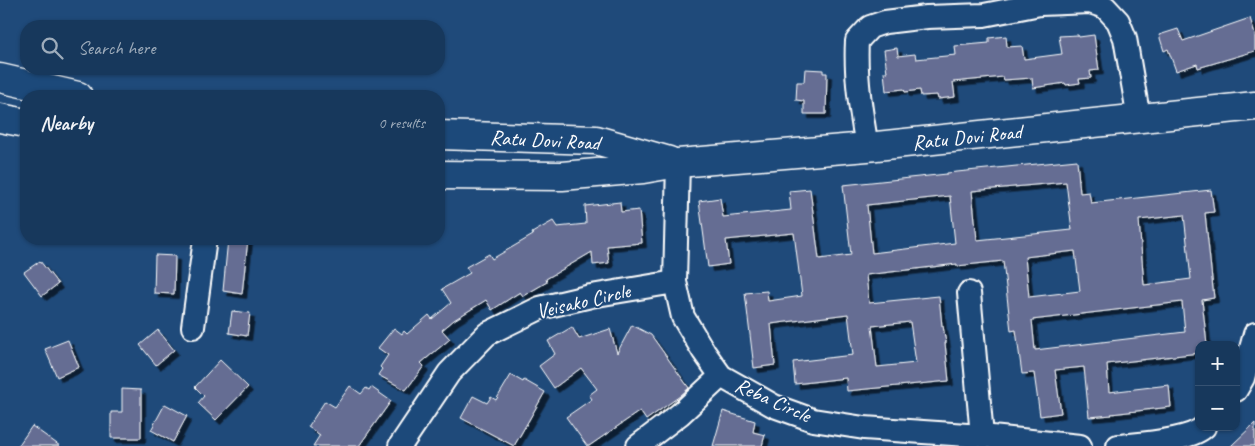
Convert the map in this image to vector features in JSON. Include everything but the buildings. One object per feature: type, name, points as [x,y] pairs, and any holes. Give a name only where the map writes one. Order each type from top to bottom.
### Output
[{"type":"main road","points":[[0,78],[52,90]]},
{"type":"main road","name":"Ratu Dovi Road","points":[[445,175],[562,176],[643,169],[678,163],[867,147],[1255,106]]},
{"type":"main road","points":[[0,118],[20,122]]},
{"type":"main road","name":"Ratu Dovi Road","points":[[445,136],[596,140],[678,163]]},
{"type":"street","points":[[867,147],[855,62],[856,41],[870,27],[885,22],[927,17],[984,15],[1040,4],[1090,2],[1105,8],[1118,21],[1125,38],[1139,119]]},
{"type":"street","name":"Reba Circle","points":[[678,163],[675,282],[683,317],[721,376],[774,406],[862,437],[982,436],[1004,442],[1080,446]]},
{"type":"street","points":[[193,327],[204,245]]},
{"type":"street","name":"Veisako Circle","points":[[400,446],[449,372],[487,334],[540,308],[591,296],[675,282]]},
{"type":"street","points":[[969,293],[982,436]]},
{"type":"street","points":[[1238,386],[1243,378],[1255,334]]},
{"type":"street","points":[[638,446],[680,414],[721,376]]},
{"type":"street","points":[[1118,446],[1164,441],[1200,431]]}]
